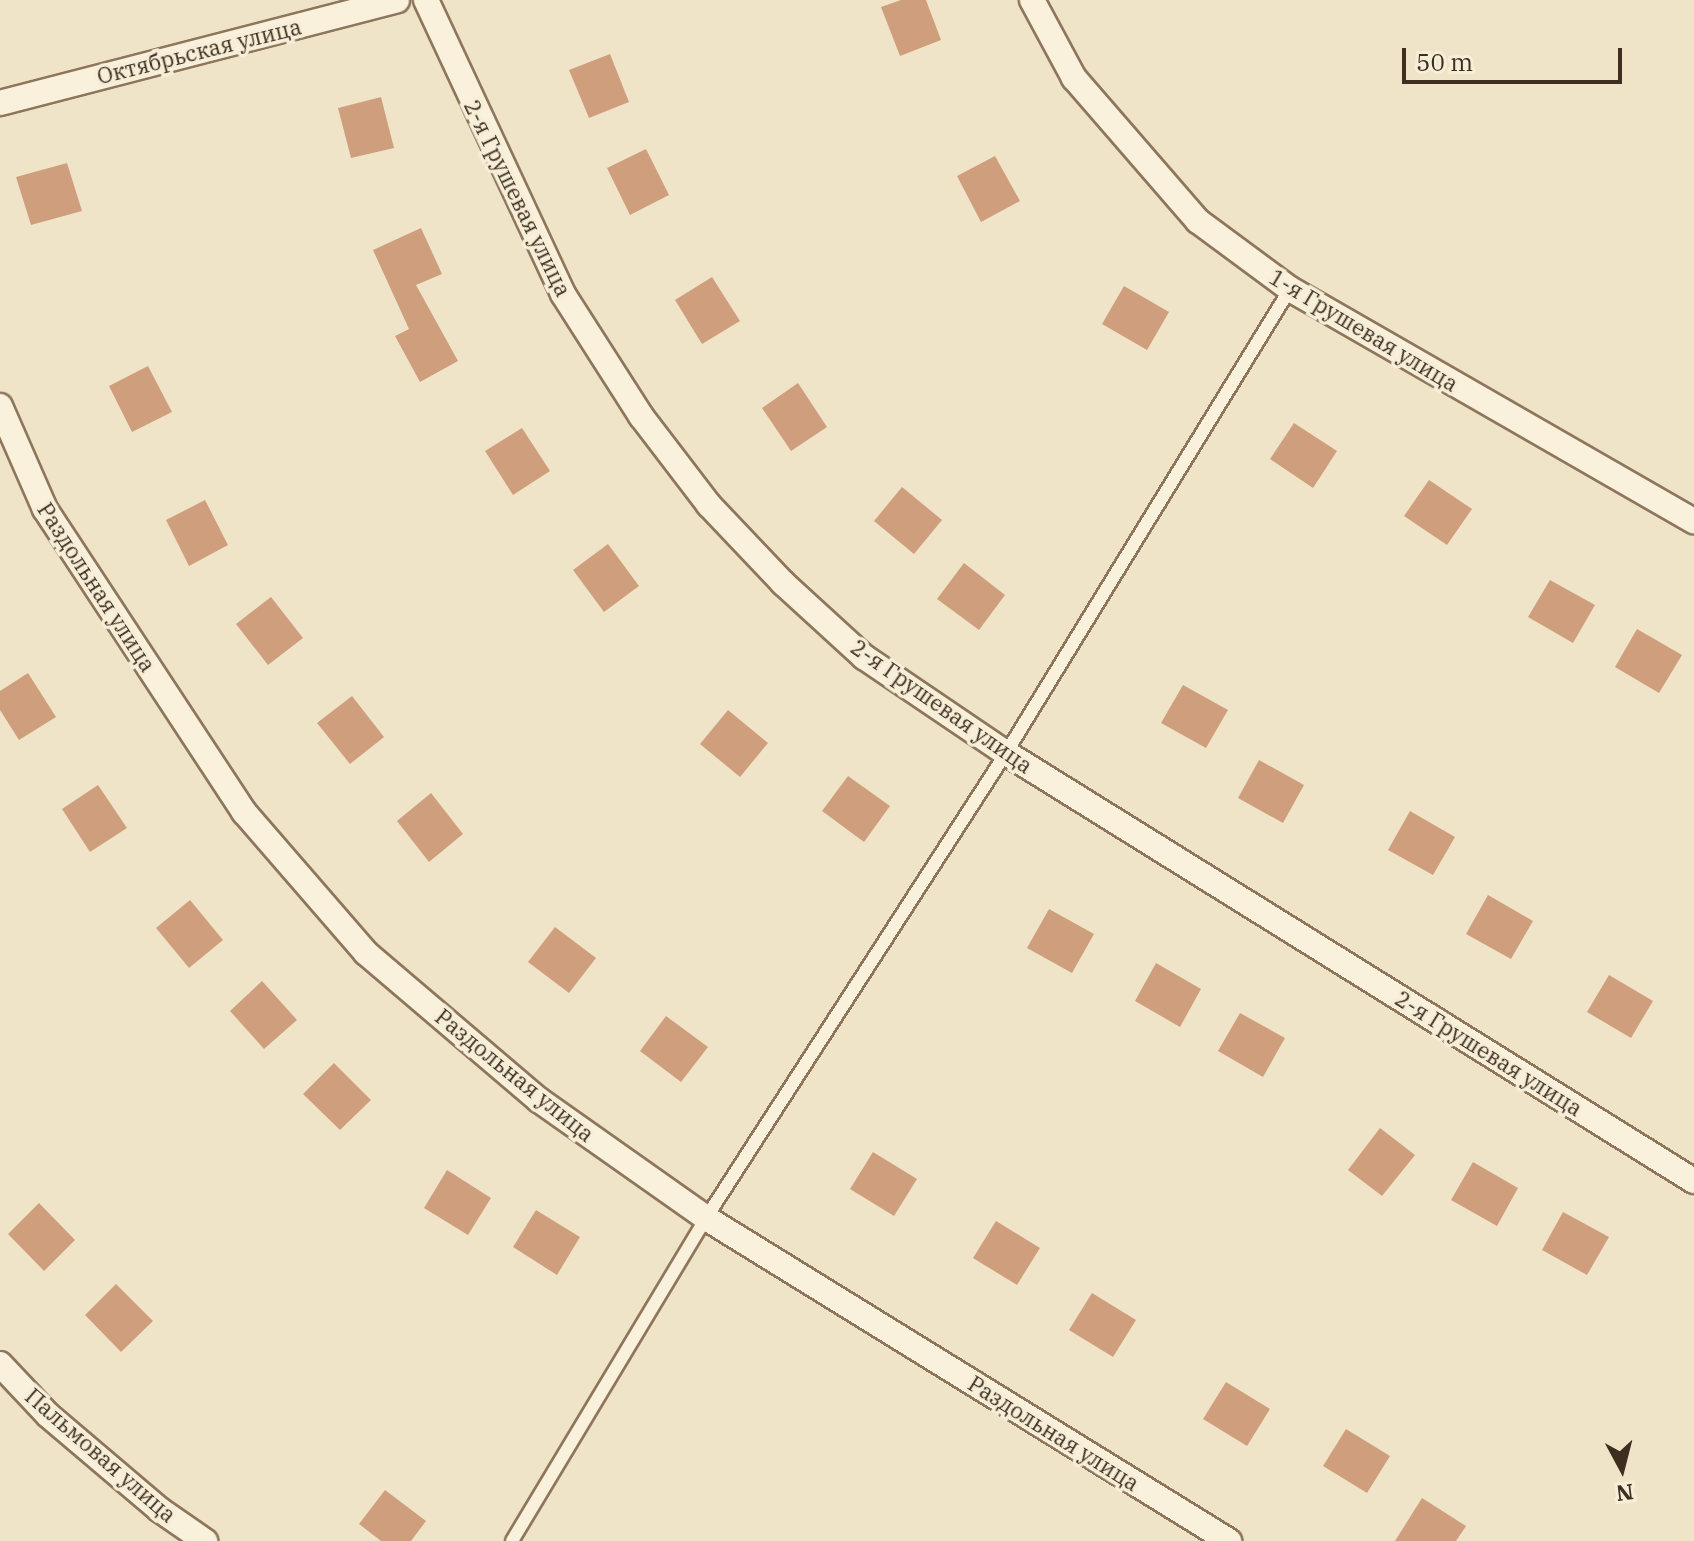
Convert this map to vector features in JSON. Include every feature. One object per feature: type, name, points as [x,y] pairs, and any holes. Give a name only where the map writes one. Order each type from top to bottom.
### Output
[{"type":"street","name":"Октябрьская улица","points":[[0,103],[397,0]]},
{"type":"street","name":"2-я Грушевая улица","points":[[426,0],[563,294],[641,416],[701,494],[783,583],[864,657],[1006,753],[1694,1181]]},
{"type":"street","name":"1-я Грушевая улица","points":[[1032,0],[1074,78],[1120,137],[1198,221],[1290,289],[1694,521]]},
{"type":"street","name":"Раздольная улица","points":[[0,406],[45,509],[244,812],[366,953],[539,1100],[706,1218],[1229,1541]]},
{"type":"street","name":"Пальмовая улица","points":[[0,1364],[48,1415],[160,1510],[205,1541]]},
{"type":"lane","points":[[512,1541],[706,1218],[1006,753],[1290,289]]},
{"type":"building","points":[[901,0],[926,0],[941,40],[900,56],[881,7]]},
{"type":"building","points":[[610,54],[629,102],[589,118],[569,70]]},
{"type":"building","points":[[381,97],[394,148],[351,158],[338,108]]},
{"type":"building","points":[[646,149],[669,195],[630,215],[607,168]]},
{"type":"building","points":[[995,156],[1020,201],[981,222],[957,176]]},
{"type":"building","points":[[67,163],[82,211],[31,225],[16,177]]},
{"type":"building","points":[[421,228],[442,274],[416,285],[458,361],[420,382],[395,336],[409,329],[373,250]]},
{"type":"building","points":[[712,277],[740,321],[702,344],[675,300]]},
{"type":"building","points":[[1124,286],[1169,312],[1147,350],[1102,324]]},
{"type":"building","points":[[148,366],[172,412],[132,432],[109,386]]},
{"type":"building","points":[[798,383],[827,427],[791,451],[762,408]]},
{"type":"building","points":[[1294,423],[1337,451],[1313,488],[1270,459]]},
{"type":"building","points":[[522,428],[550,471],[513,495],[485,451]]},
{"type":"building","points":[[1429,480],[1472,509],[1447,545],[1404,516]]},
{"type":"building","points":[[902,487],[942,520],[914,554],[874,521]]},
{"type":"building","points":[[205,500],[228,545],[189,566],[166,520]]},
{"type":"building","points":[[608,544],[639,586],[604,612],[573,570]]},
{"type":"building","points":[[964,563],[1005,595],[979,630],[937,599]]},
{"type":"building","points":[[1550,580],[1595,605],[1573,643],[1528,617]]},
{"type":"building","points":[[271,597],[303,638],[268,665],[236,624]]},
{"type":"building","points":[[1637,629],[1682,655],[1659,693],[1615,667]]},
{"type":"building","points":[[28,673],[56,717],[19,740],[0,710],[0,691]]},
{"type":"building","points":[[1183,685],[1228,710],[1206,748],[1161,723]]},
{"type":"building","points":[[352,696],[384,737],[350,764],[317,723]]},
{"type":"building","points":[[728,710],[768,743],[740,777],[700,744]]},
{"type":"building","points":[[1259,760],[1304,785],[1283,823],[1238,798]]},
{"type":"building","points":[[848,776],[890,806],[864,842],[822,811]]},
{"type":"building","points":[[98,785],[127,828],[90,852],[62,809]]},
{"type":"building","points":[[431,793],[463,834],[429,862],[397,821]]},
{"type":"building","points":[[1410,811],[1455,837],[1433,875],[1388,850]]},
{"type":"building","points":[[1488,895],[1533,921],[1511,959],[1466,934]]},
{"type":"building","points":[[190,900],[223,940],[189,968],[156,928]]},
{"type":"building","points":[[1049,909],[1094,934],[1072,973],[1027,948]]},
{"type":"building","points":[[555,927],[596,958],[569,993],[528,962]]},
{"type":"building","points":[[1156,963],[1201,989],[1180,1027],[1135,1001]]},
{"type":"building","points":[[1609,975],[1653,1001],[1631,1038],[1587,1012]]},
{"type":"building","points":[[262,981],[297,1020],[264,1049],[230,1011]]},
{"type":"building","points":[[1240,1013],[1285,1038],[1263,1077],[1218,1051]]},
{"type":"building","points":[[666,1016],[708,1047],[681,1082],[640,1051]]},
{"type":"building","points":[[334,1063],[371,1100],[340,1130],[303,1094]]},
{"type":"building","points":[[1380,1128],[1415,1155],[1382,1196],[1348,1170]]},
{"type":"building","points":[[873,1152],[917,1179],[894,1216],[850,1189]]},
{"type":"building","points":[[1473,1162],[1518,1188],[1497,1226],[1451,1200]]},
{"type":"building","points":[[447,1170],[491,1198],[468,1235],[424,1208]]},
{"type":"building","points":[[39,1203],[75,1240],[44,1271],[8,1234]]},
{"type":"building","points":[[536,1210],[580,1237],[557,1275],[513,1247]]},
{"type":"building","points":[[1563,1212],[1609,1237],[1587,1275],[1542,1250]]},
{"type":"building","points":[[996,1221],[1040,1248],[1017,1285],[973,1258]]},
{"type":"building","points":[[116,1284],[153,1321],[121,1352],[85,1315]]},
{"type":"building","points":[[1092,1293],[1136,1320],[1113,1357],[1069,1330]]},
{"type":"building","points":[[1226,1382],[1270,1409],[1247,1446],[1203,1419]]},
{"type":"building","points":[[1346,1429],[1390,1456],[1367,1493],[1323,1466]]},
{"type":"building","points":[[385,1490],[426,1521],[411,1541],[381,1541],[359,1524]]},
{"type":"building","points":[[1422,1498],[1466,1526],[1456,1541],[1395,1541]]}]
